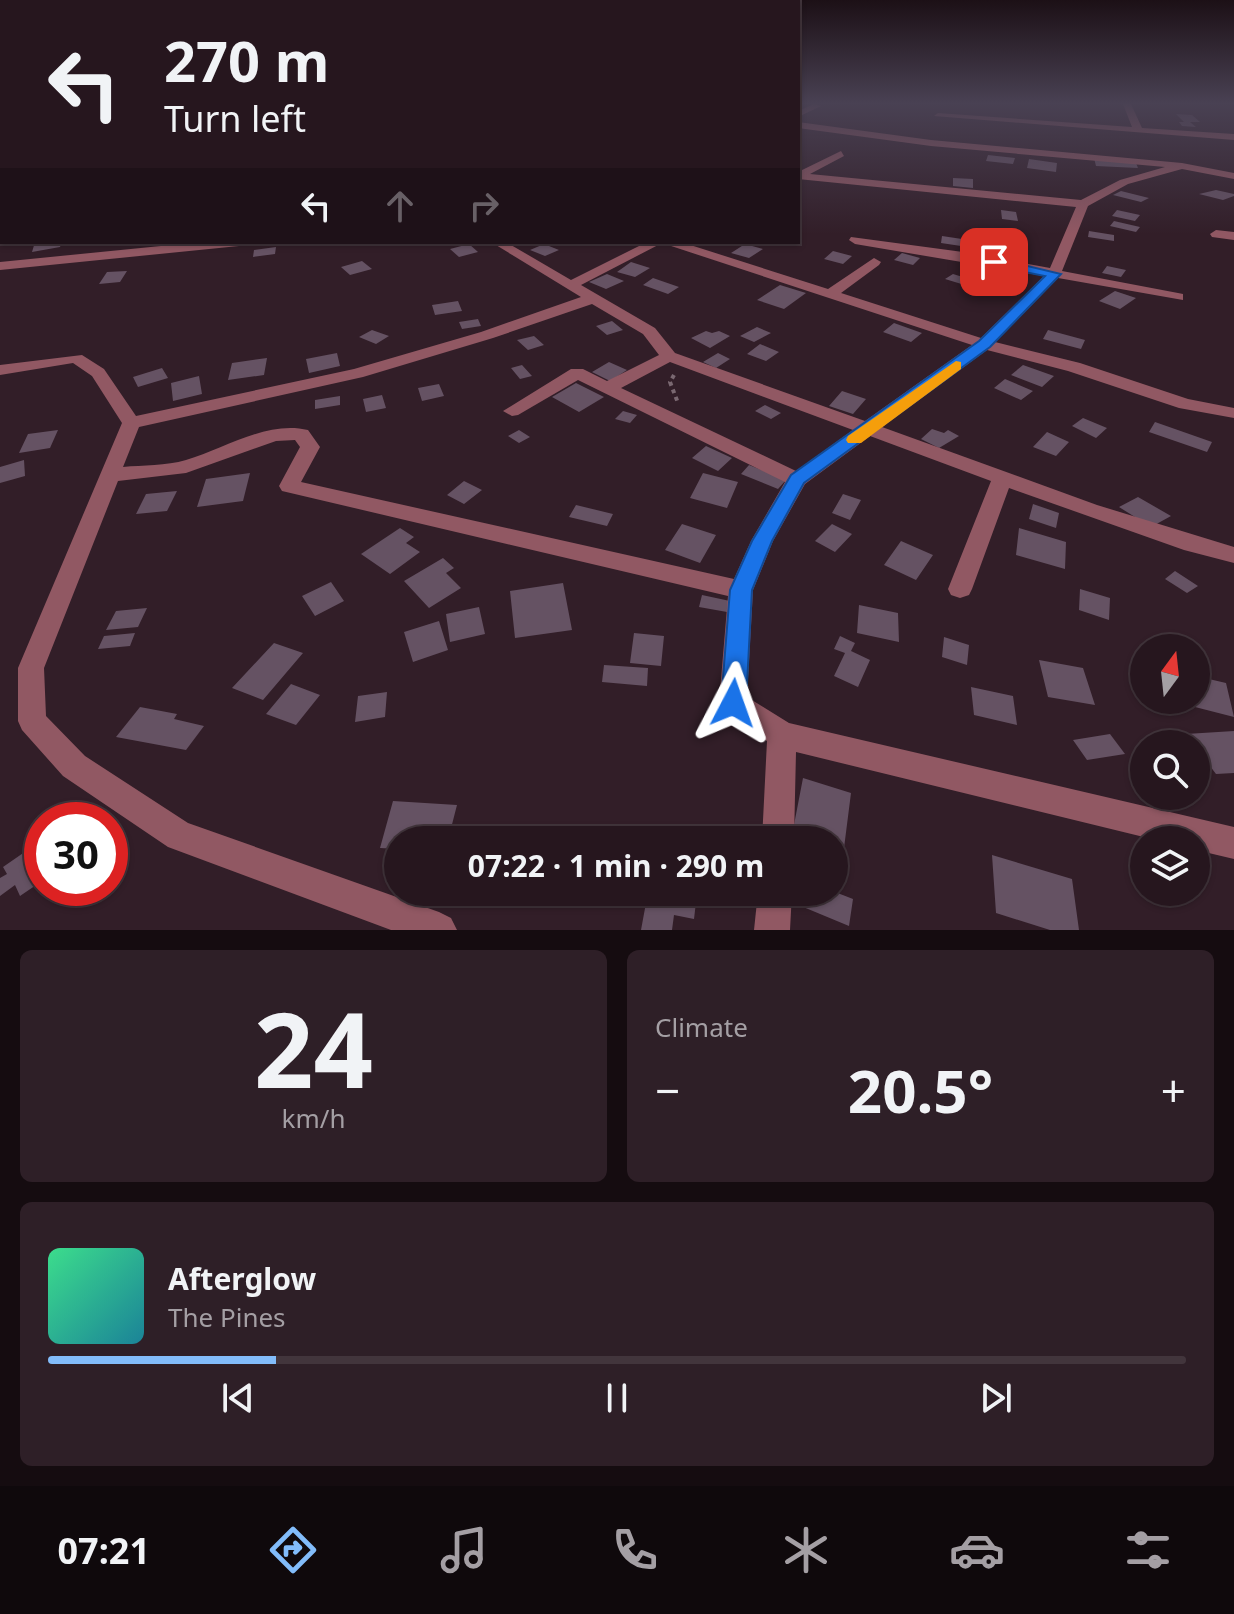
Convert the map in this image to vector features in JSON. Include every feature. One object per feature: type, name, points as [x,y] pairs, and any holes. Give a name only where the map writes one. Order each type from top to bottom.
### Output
[{"type":"street","points":[[979,147],[1182,166],[1234,176]]},
{"type":"street","points":[[800,175],[841,154]]},
{"type":"street","points":[[800,176],[1083,204],[1124,182],[1182,166]]},
{"type":"street","points":[[1083,204],[1054,274],[984,344],[797,480],[762,541],[741,590],[733,703],[782,735],[1234,843]]},
{"type":"street","points":[[1216,234],[1234,236]]},
{"type":"street","points":[[855,240],[1178,297]]},
{"type":"street","points":[[0,266],[219,244]]},
{"type":"street","points":[[511,244],[571,285],[649,331],[673,357],[1002,479],[1192,544],[1234,555]]},
{"type":"street","points":[[571,285],[653,244]]},
{"type":"street","points":[[674,244],[984,344],[1074,367],[1185,404],[1234,413]]},
{"type":"street","points":[[829,295],[874,262]]},
{"type":"street","points":[[131,423],[357,373],[487,335],[594,298]]},
{"type":"street","points":[[607,388],[673,357]]},
{"type":"street","points":[[0,370],[76,358],[98,373],[131,423]]},
{"type":"street","points":[[512,411],[577,373],[797,480]]},
{"type":"street","points":[[131,423],[31,668],[32,721],[74,766],[179,836],[439,930]]},
{"type":"street","points":[[110,475],[186,467],[274,435],[301,434],[310,447],[289,486],[741,590]]},
{"type":"street","points":[[960,589],[1002,479]]},
{"type":"street","points":[[779,826],[782,735]]},
{"type":"street","points":[[772,930],[774,906]]},
{"type":"path","points":[[671,419],[682,410],[670,382],[680,368],[673,357]]},
{"type":"building","points":[[988,155],[1015,158],[1013,164],[986,161]]},
{"type":"building","points":[[1094,158],[1136,163],[1138,168],[1096,166]]},
{"type":"building","points":[[1029,159],[1057,163],[1056,172],[1027,168]]},
{"type":"building","points":[[953,178],[973,179],[973,188],[953,186]]},
{"type":"building","points":[[1216,190],[1234,196],[1223,200],[1199,194]]},
{"type":"building","points":[[1121,191],[1149,198],[1141,202],[1113,195]]},
{"type":"building","points":[[1001,210],[1016,212],[1018,221],[1002,219]]},
{"type":"building","points":[[1117,210],[1140,215],[1135,221],[1112,216]]},
{"type":"building","points":[[1114,221],[1140,227],[1136,232],[1110,226]]},
{"type":"building","points":[[1089,231],[1114,235],[1114,241],[1088,237]]},
{"type":"building","points":[[942,236],[962,239],[961,246],[941,243]]},
{"type":"building","points":[[981,239],[1000,242],[998,252],[978,248]]},
{"type":"building","points":[[34,244],[61,244],[60,247],[32,252]]},
{"type":"building","points":[[469,244],[478,252],[459,257],[450,249]]},
{"type":"building","points":[[544,244],[559,250],[545,256],[530,250]]},
{"type":"building","points":[[745,244],[763,249],[749,258],[731,253]]},
{"type":"building","points":[[276,247],[275,254],[253,257],[254,250]]},
{"type":"building","points":[[833,251],[852,256],[843,264],[824,259]]},
{"type":"building","points":[[902,253],[920,258],[913,265],[894,260]]},
{"type":"building","points":[[362,261],[372,269],[350,275],[341,267]]},
{"type":"building","points":[[631,262],[650,268],[635,277],[617,272]]},
{"type":"building","points":[[1107,266],[1126,270],[1121,277],[1102,273]]},
{"type":"building","points":[[990,270],[1025,279],[1017,287],[982,277]]},
{"type":"building","points":[[127,271],[120,282],[99,284],[107,272]]},
{"type":"building","points":[[607,274],[624,281],[606,289],[589,282]]},
{"type":"building","points":[[953,274],[980,278],[968,286],[945,279]]},
{"type":"building","points":[[653,278],[679,287],[668,294],[643,285]]},
{"type":"building","points":[[780,285],[806,293],[784,309],[757,300]]},
{"type":"building","points":[[1115,291],[1136,298],[1120,309],[1099,301]]},
{"type":"building","points":[[458,301],[462,311],[435,315],[432,305]]},
{"type":"building","points":[[478,319],[481,326],[462,329],[459,322]]},
{"type":"building","points":[[612,321],[623,330],[607,335],[596,326]]},
{"type":"building","points":[[894,323],[922,333],[911,342],[883,332]]},
{"type":"building","points":[[757,327],[771,333],[754,342],[740,336]]},
{"type":"building","points":[[372,330],[389,336],[376,344],[359,337]]},
{"type":"building","points":[[1048,330],[1085,340],[1081,349],[1043,339]]},
{"type":"building","points":[[706,331],[719,331],[730,336],[710,348],[691,338]]},
{"type":"building","points":[[534,336],[544,345],[528,350],[517,340]]},
{"type":"building","points":[[760,344],[779,352],[766,361],[747,354]]},
{"type":"building","points":[[337,353],[340,366],[309,373],[306,359]]},
{"type":"building","points":[[718,353],[730,359],[716,368],[703,362]]},
{"type":"building","points":[[267,358],[264,375],[228,380],[232,363]]},
{"type":"building","points":[[609,362],[627,370],[610,381],[592,372]]},
{"type":"building","points":[[522,365],[532,376],[520,379],[511,368]]},
{"type":"building","points":[[1023,365],[1054,376],[1042,387],[1011,375]]},
{"type":"building","points":[[162,368],[168,378],[138,387],[133,377]]},
{"type":"building","points":[[199,376],[202,394],[173,401],[171,383]]},
{"type":"building","points":[[1005,379],[1033,391],[1021,400],[994,388]]},
{"type":"building","points":[[576,383],[604,397],[579,412],[552,397]]},
{"type":"building","points":[[439,384],[444,396],[422,401],[418,388]]},
{"type":"building","points":[[842,391],[866,399],[853,414],[829,406]]},
{"type":"building","points":[[382,395],[386,408],[366,412],[363,399]]},
{"type":"building","points":[[340,396],[340,405],[315,409],[315,400]]},
{"type":"building","points":[[765,405],[781,413],[771,419],[755,411]]},
{"type":"building","points":[[623,411],[637,415],[630,423],[615,419]]},
{"type":"building","points":[[1083,418],[1107,428],[1096,438],[1072,426]]},
{"type":"building","points":[[1155,422],[1212,442],[1207,452],[1149,432]]},
{"type":"building","points":[[932,429],[944,433],[948,430],[959,436],[939,448],[921,439]]},
{"type":"building","points":[[58,430],[50,448],[19,453],[28,434]]},
{"type":"building","points":[[519,430],[530,437],[519,443],[508,436]]},
{"type":"building","points":[[1047,432],[1069,442],[1056,456],[1033,447]]},
{"type":"building","points":[[706,446],[732,458],[718,471],[692,458]]},
{"type":"building","points":[[24,460],[25,476],[0,483],[0,467]]},
{"type":"building","points":[[749,465],[786,480],[778,489],[741,474]]},
{"type":"building","points":[[250,473],[243,501],[197,507],[206,479]]},
{"type":"building","points":[[703,473],[738,482],[727,508],[690,498]]},
{"type":"building","points":[[464,481],[482,490],[464,504],[447,495]]},
{"type":"building","points":[[177,491],[167,511],[136,514],[146,494]]},
{"type":"building","points":[[843,494],[861,500],[850,520],[832,513]]},
{"type":"building","points":[[1138,497],[1171,516],[1151,527],[1119,507]]},
{"type":"building","points":[[1033,504],[1059,513],[1056,528],[1029,519]]},
{"type":"building","points":[[576,505],[613,514],[607,526],[569,517]]},
{"type":"building","points":[[682,524],[716,535],[700,563],[665,550]]},
{"type":"building","points":[[832,524],[852,534],[835,552],[815,541]]},
{"type":"building","points":[[400,528],[414,537],[406,543],[420,552],[390,574],[361,554]]},
{"type":"building","points":[[1019,528],[1066,542],[1065,569],[1016,555]]},
{"type":"building","points":[[901,541],[933,555],[916,580],[884,565]]},
{"type":"building","points":[[443,558],[454,568],[446,573],[461,588],[429,608],[404,581]]},
{"type":"building","points":[[1175,571],[1198,586],[1187,593],[1165,579]]},
{"type":"building","points":[[331,582],[344,601],[315,616],[302,596]]},
{"type":"building","points":[[563,583],[572,630],[515,638],[510,591]]},
{"type":"building","points":[[1080,589],[1110,598],[1109,620],[1079,610]]},
{"type":"building","points":[[702,595],[730,601],[727,612],[699,607]]},
{"type":"building","points":[[859,605],[898,613],[899,642],[857,633]]},
{"type":"building","points":[[479,607],[485,634],[450,642],[446,614]]},
{"type":"building","points":[[147,608],[138,627],[106,630],[116,611]]},
{"type":"building","points":[[439,621],[448,650],[413,662],[404,632]]},
{"type":"building","points":[[135,633],[130,646],[98,649],[104,636]]},
{"type":"building","points":[[634,633],[664,636],[661,666],[630,663]]},
{"type":"building","points":[[840,636],[855,643],[851,651],[870,660],[858,687],[834,676],[845,653],[834,649]]},
{"type":"building","points":[[944,637],[969,645],[967,665],[942,657]]},
{"type":"building","points":[[274,643],[303,653],[263,700],[232,688]]},
{"type":"building","points":[[1039,660],[1083,668],[1095,705],[1048,697]]},
{"type":"building","points":[[604,665],[648,668],[647,686],[602,682]]},
{"type":"building","points":[[1210,679],[1226,683],[1234,717],[1210,711]]},
{"type":"building","points":[[291,684],[320,695],[296,725],[266,714]]},
{"type":"building","points":[[971,687],[1013,696],[1017,725],[974,715]]},
{"type":"building","points":[[387,692],[385,717],[355,722],[358,696]]},
{"type":"building","points":[[140,707],[177,714],[174,719],[204,726],[186,750],[116,737]]},
{"type":"building","points":[[1234,731],[1234,773],[1216,774],[1210,766],[1210,732]]},
{"type":"building","points":[[1110,734],[1125,754],[1087,760],[1073,740]]},
{"type":"building","points":[[803,778],[851,793],[847,826],[794,826]]},
{"type":"building","points":[[393,801],[457,805],[452,826],[386,826]]},
{"type":"building","points":[[24,852],[24,893],[20,896],[15,885],[0,896],[0,878],[7,874],[3,867]]},
{"type":"building","points":[[992,855],[1072,879],[1079,930],[1050,930],[996,913]]},
{"type":"building","points":[[848,897],[853,899],[849,926],[801,906],[848,906]]},
{"type":"building","points":[[645,906],[696,906],[694,919],[674,915],[672,930],[641,930]]},
{"type":"slow traffic","points":[[855,440],[956,365]]},
{"type":"route","points":[[733,703],[741,590],[762,541],[797,480],[984,344],[1054,274],[994,262]]}]
